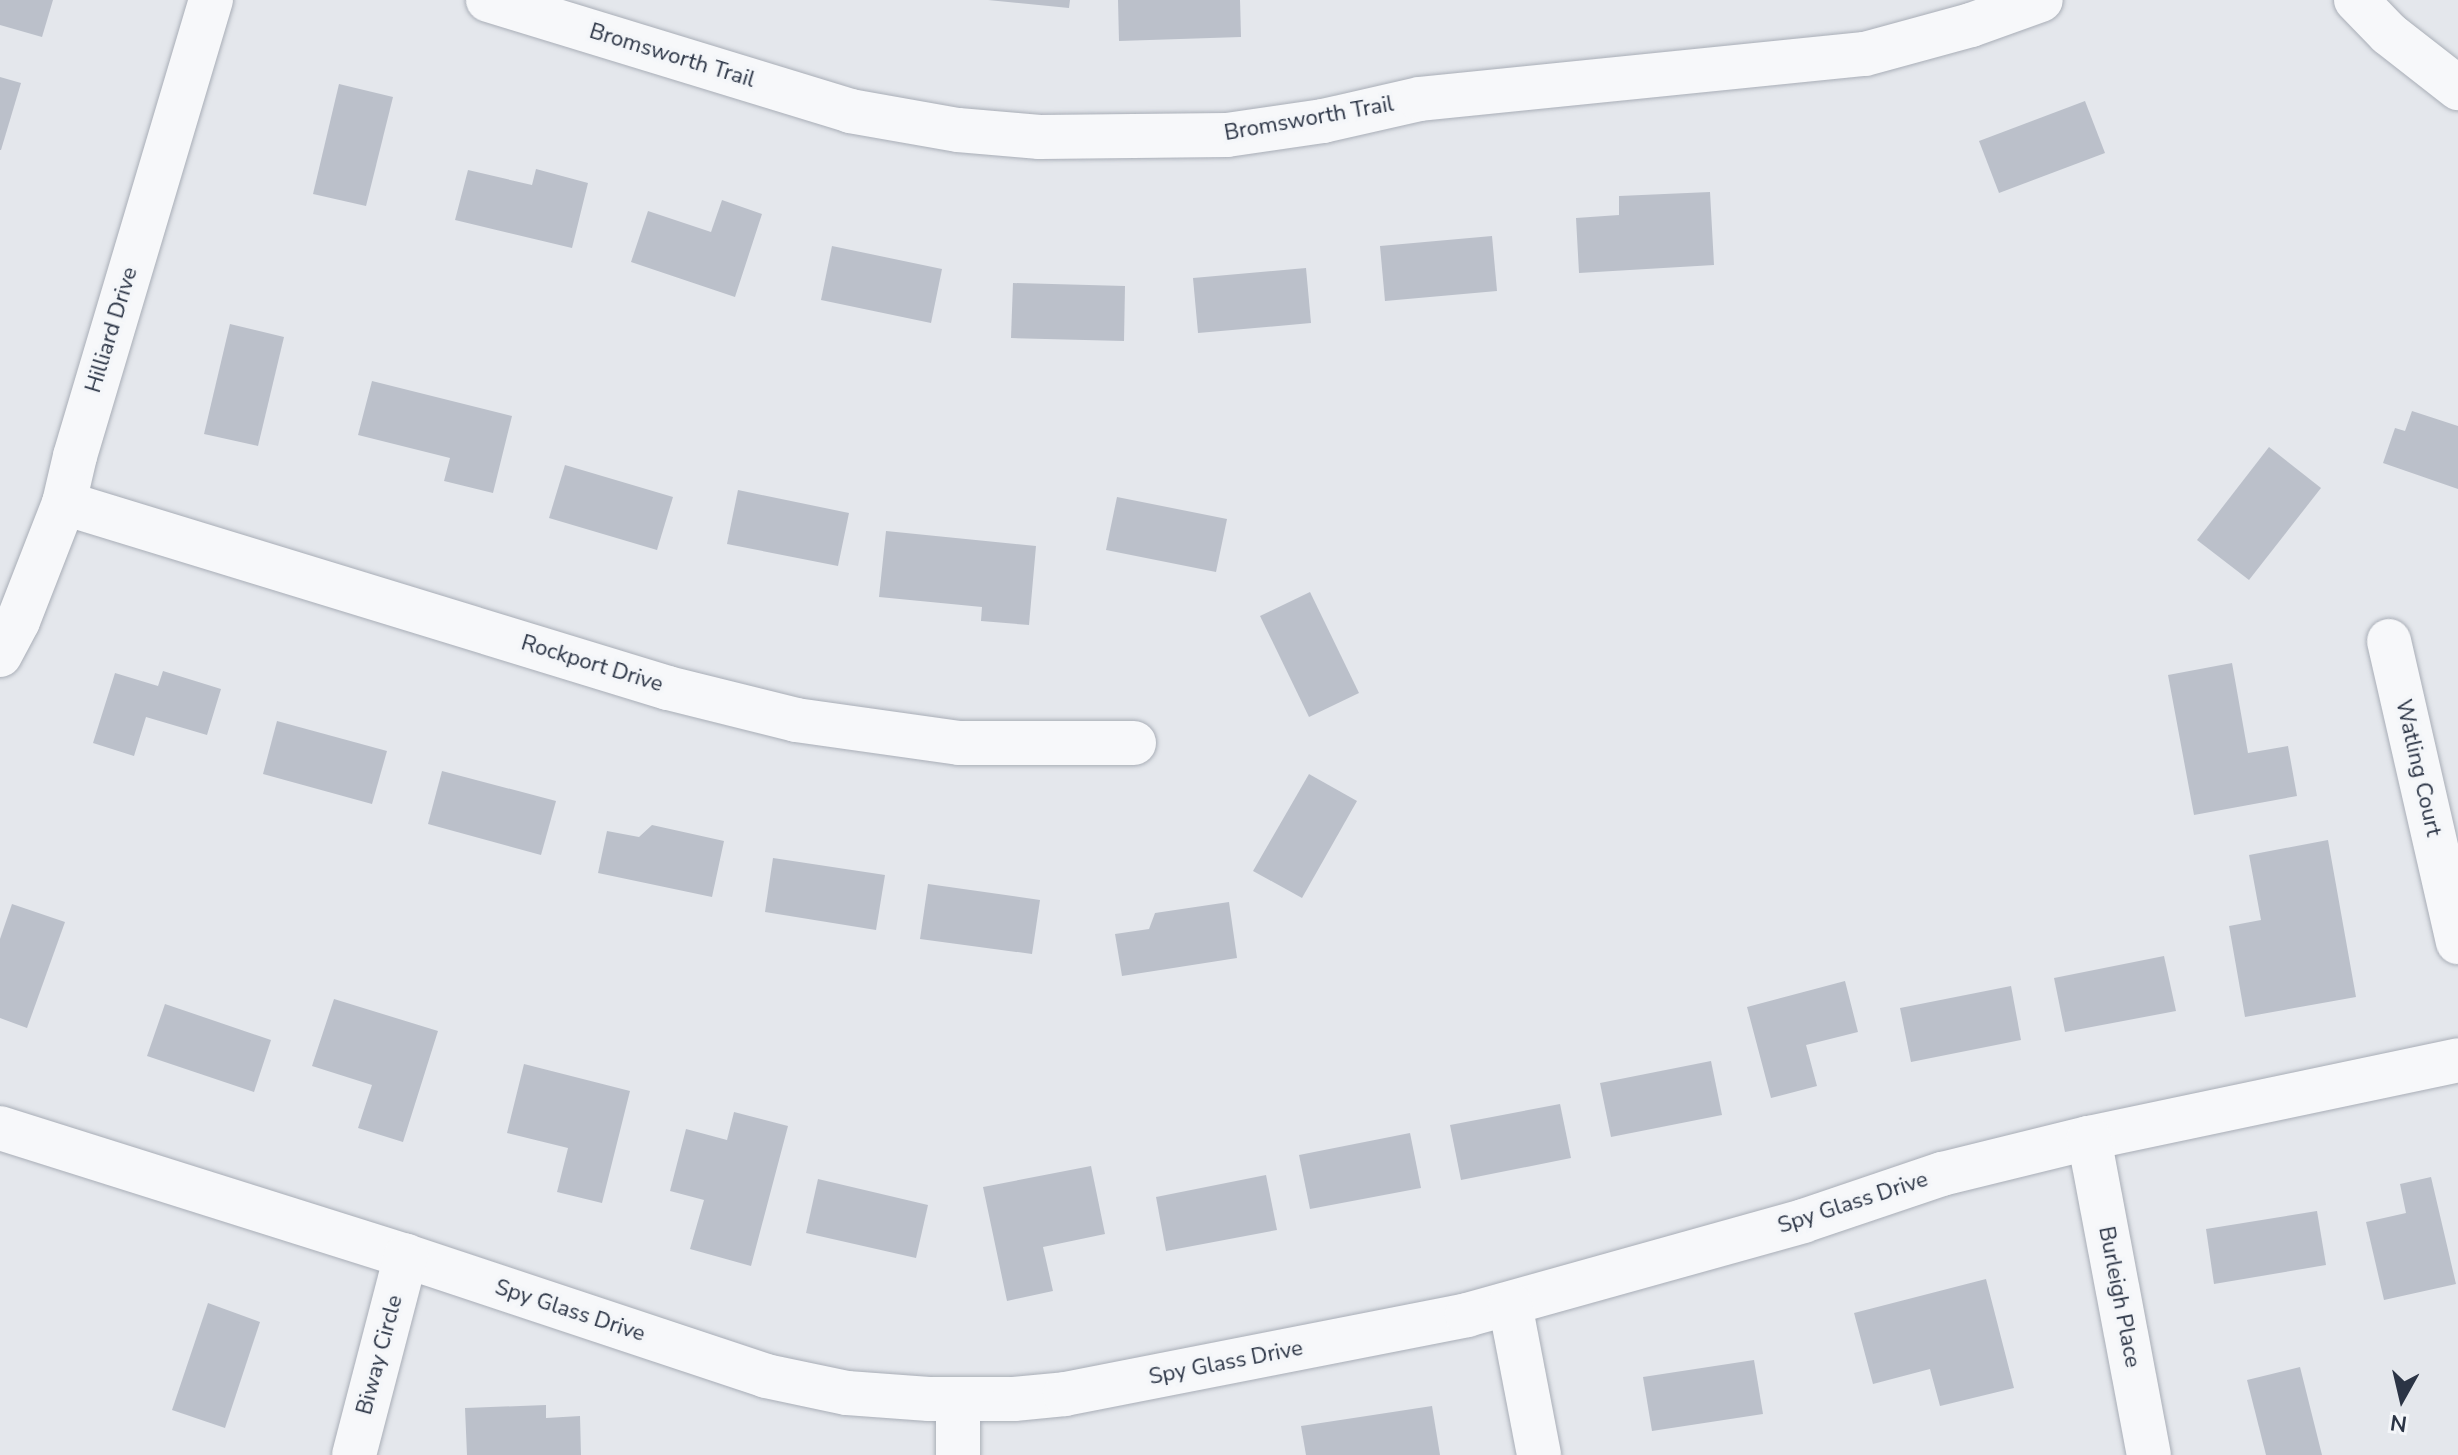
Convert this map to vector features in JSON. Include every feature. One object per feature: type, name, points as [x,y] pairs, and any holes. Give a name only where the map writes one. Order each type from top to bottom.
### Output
[{"type":"street","name":"Hilliard Drive","points":[[0,655],[18,621],[64,503],[79,440],[211,0]]},
{"type":"street","name":"Bromsworth Trail","points":[[488,0],[850,111],[958,130],[1040,137],[1227,135],[1323,121],[1420,99],[1865,54],[1971,25],[2041,0]]},
{"type":"street","points":[[2356,0],[2389,34],[2458,88]]},
{"type":"street","name":"Rockport Drive","points":[[64,503],[668,688],[796,720],[959,743],[1134,743]]},
{"type":"street","name":"Watling Court","points":[[2389,641],[2458,942]]},
{"type":"street","name":"Spy Glass Drive","points":[[0,1128],[406,1256],[766,1376],[847,1393],[958,1399],[1065,1394],[1510,1304],[1803,1221],[1942,1174],[2089,1138],[2458,1060]]},
{"type":"street","name":"Burleigh Place","points":[[2089,1138],[2149,1455]]},
{"type":"street","name":"Biway Circle","points":[[354,1455],[406,1256]]},
{"type":"street","points":[[1510,1304],[1539,1455]]},
{"type":"street","points":[[958,1399],[958,1455]]},
{"type":"building","points":[[0,0],[53,0],[42,37],[0,25]]},
{"type":"building","points":[[988,0],[1070,0],[1069,8]]},
{"type":"building","points":[[1118,0],[1240,0],[1241,37],[1119,41]]},
{"type":"building","points":[[0,77],[21,83],[1,150],[0,150]]},
{"type":"building","points":[[339,84],[393,97],[366,206],[313,194]]},
{"type":"building","points":[[2085,101],[2105,153],[1999,193],[1979,141]]},
{"type":"building","points":[[536,169],[588,183],[572,248],[455,220],[468,170],[532,185]]},
{"type":"building","points":[[1710,192],[1714,265],[1579,273],[1576,218],[1619,215],[1619,196]]},
{"type":"building","points":[[722,200],[762,214],[735,297],[631,262],[648,211],[711,232]]},
{"type":"building","points":[[1492,236],[1497,291],[1385,301],[1380,246]]},
{"type":"building","points":[[832,246],[942,269],[931,323],[821,300]]},
{"type":"building","points":[[1306,268],[1311,323],[1198,333],[1193,278]]},
{"type":"building","points":[[1013,283],[1125,286],[1124,341],[1011,338]]},
{"type":"building","points":[[230,324],[284,337],[258,446],[204,434]]},
{"type":"building","points":[[372,381],[512,416],[493,493],[444,481],[450,458],[358,435]]},
{"type":"building","points":[[2412,411],[2458,426],[2458,489],[2383,463],[2395,428],[2405,431]]},
{"type":"building","points":[[2269,447],[2321,488],[2249,580],[2197,540]]},
{"type":"building","points":[[565,465],[673,497],[657,550],[549,518]]},
{"type":"building","points":[[738,490],[849,513],[838,566],[727,544]]},
{"type":"building","points":[[1117,497],[1227,519],[1216,572],[1106,550]]},
{"type":"building","points":[[886,531],[1036,546],[1029,625],[981,621],[982,607],[879,597]]},
{"type":"building","points":[[1310,592],[1359,693],[1309,717],[1260,616]]},
{"type":"building","points":[[2232,663],[2248,753],[2288,746],[2297,796],[2194,815],[2168,675]]},
{"type":"building","points":[[163,671],[221,689],[207,735],[146,717],[134,756],[93,743],[115,673],[158,686]]},
{"type":"building","points":[[277,721],[387,751],[372,804],[263,774]]},
{"type":"building","points":[[442,771],[556,801],[541,855],[428,824]]},
{"type":"building","points":[[1309,774],[1357,801],[1302,898],[1253,871]]},
{"type":"building","points":[[652,825],[724,841],[712,897],[598,873],[607,831],[639,837]]},
{"type":"building","points":[[2328,840],[2356,997],[2245,1017],[2229,926],[2261,920],[2249,855]]},
{"type":"building","points":[[773,858],[885,875],[876,930],[765,912]]},
{"type":"building","points":[[928,884],[1040,900],[1032,954],[920,939]]},
{"type":"building","points":[[1229,902],[1237,958],[1122,976],[1115,934],[1149,929],[1155,913]]},
{"type":"building","points":[[12,904],[65,922],[27,1028],[0,1018],[0,939]]},
{"type":"building","points":[[2164,956],[2176,1011],[2065,1032],[2054,978]]},
{"type":"building","points":[[1845,981],[1858,1032],[1806,1045],[1817,1086],[1771,1098],[1747,1007]]},
{"type":"building","points":[[2011,986],[2021,1040],[1911,1062],[1900,1008]]},
{"type":"building","points":[[334,999],[438,1031],[403,1142],[358,1128],[372,1085],[312,1066]]},
{"type":"building","points":[[165,1004],[271,1040],[254,1092],[147,1056]]},
{"type":"building","points":[[1711,1061],[1722,1115],[1611,1137],[1600,1083]]},
{"type":"building","points":[[524,1064],[630,1091],[602,1203],[557,1192],[568,1148],[507,1133]]},
{"type":"building","points":[[1560,1104],[1571,1158],[1461,1180],[1450,1125]]},
{"type":"building","points":[[734,1112],[788,1126],[751,1266],[690,1249],[704,1200],[670,1191],[686,1129],[727,1140]]},
{"type":"building","points":[[1410,1133],[1421,1188],[1310,1209],[1299,1155]]},
{"type":"building","points":[[1091,1166],[1105,1234],[1043,1247],[1053,1291],[1007,1301],[983,1187]]},
{"type":"building","points":[[1266,1175],[1277,1230],[1166,1251],[1156,1197]]},
{"type":"building","points":[[2431,1177],[2456,1284],[2384,1300],[2366,1222],[2406,1213],[2400,1184]]},
{"type":"building","points":[[818,1179],[928,1205],[916,1258],[806,1233]]},
{"type":"building","points":[[2317,1211],[2326,1265],[2214,1284],[2206,1229]]},
{"type":"building","points":[[1986,1279],[2014,1388],[1940,1406],[1930,1369],[1873,1384],[1854,1313]]},
{"type":"building","points":[[208,1303],[260,1322],[225,1428],[172,1410]]},
{"type":"building","points":[[1754,1360],[1763,1414],[1652,1431],[1643,1377]]},
{"type":"building","points":[[2300,1367],[2322,1455],[2266,1455],[2247,1380]]},
{"type":"building","points":[[546,1405],[546,1418],[580,1416],[581,1455],[467,1455],[465,1408]]},
{"type":"building","points":[[1432,1406],[1440,1455],[1306,1455],[1301,1426]]}]
